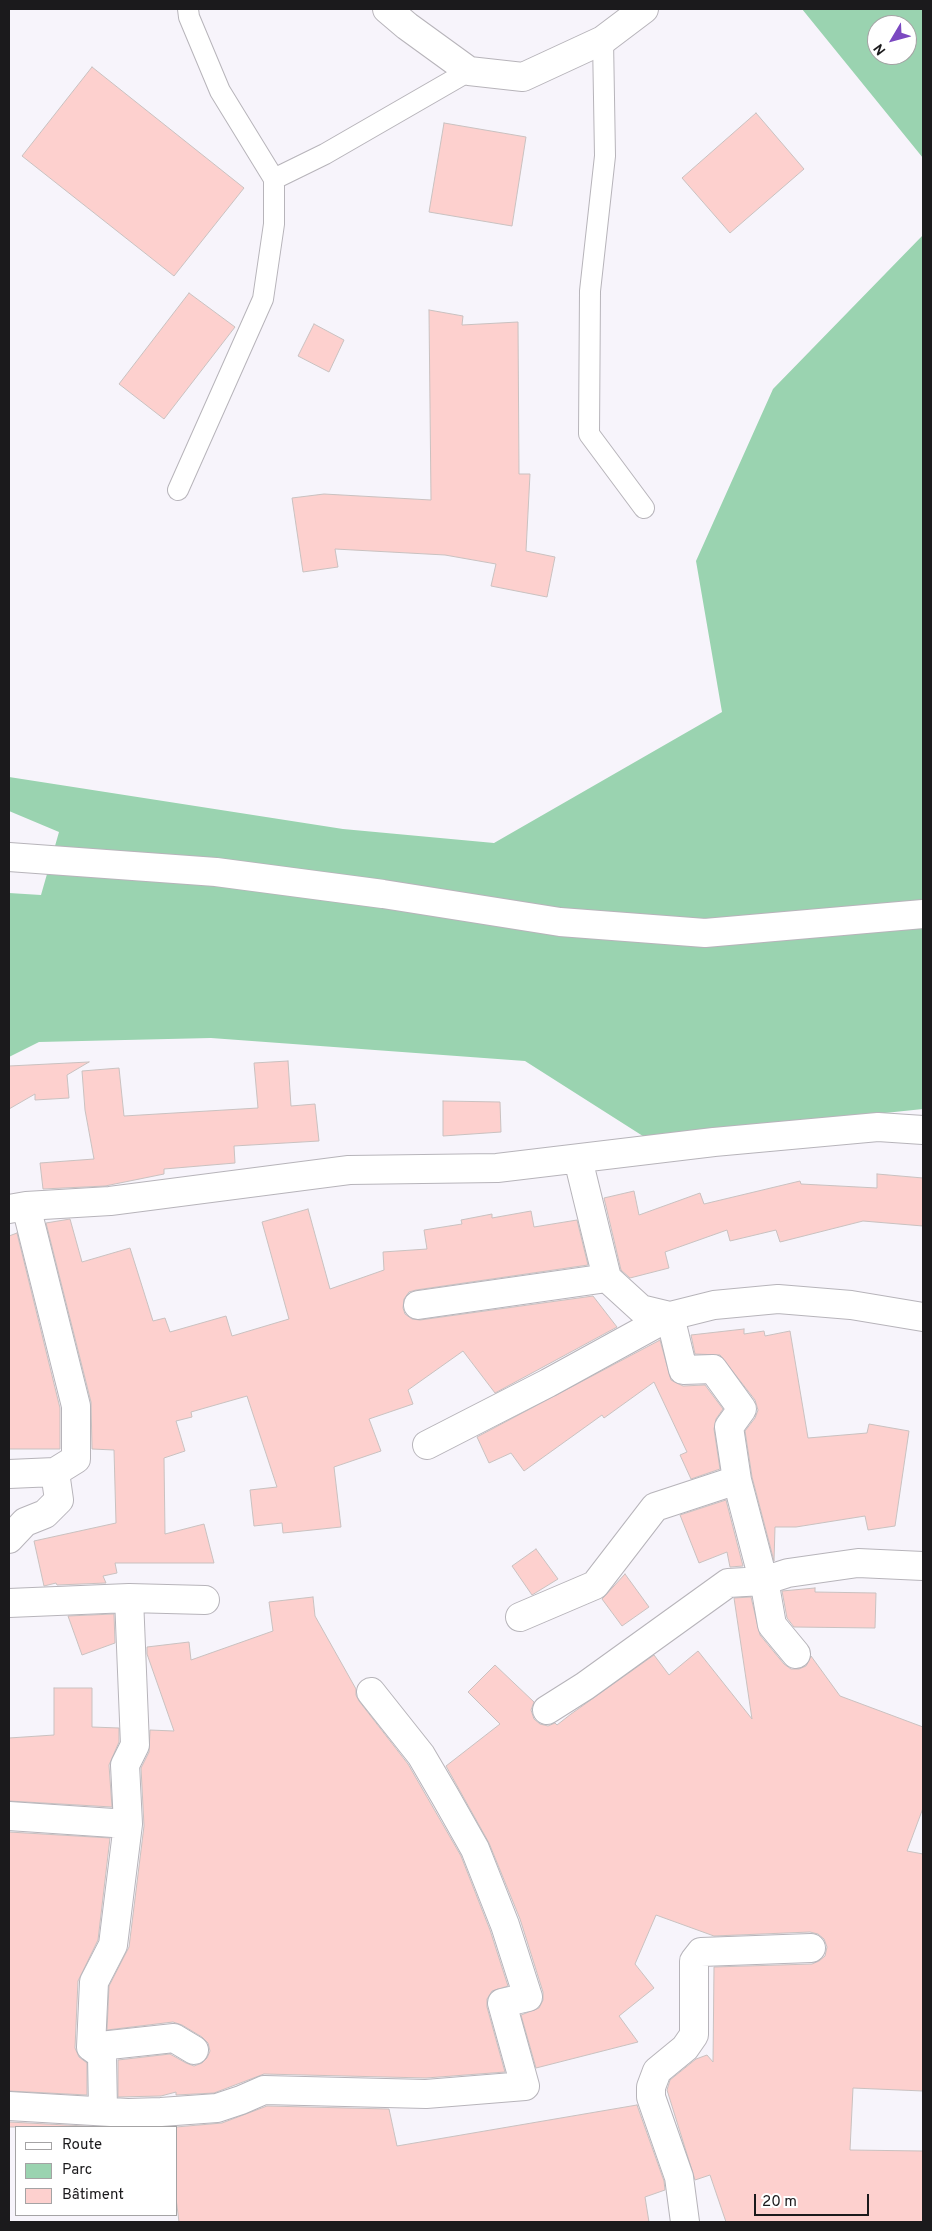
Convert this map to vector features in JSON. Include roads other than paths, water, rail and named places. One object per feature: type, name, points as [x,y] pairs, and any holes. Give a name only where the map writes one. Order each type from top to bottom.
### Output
[{"type":"street","points":[[387,9],[469,71],[523,77],[603,40],[644,9]]},
{"type":"street","points":[[9,858],[216,872],[383,894],[560,922],[704,933],[923,914]]},
{"type":"street","points":[[9,1474],[55,1472],[76,1459],[76,1406],[17,1207],[110,1201],[349,1170],[497,1168],[714,1142],[878,1127],[923,1130]]},
{"type":"street","points":[[578,1159],[607,1278],[641,1309],[670,1316]]},
{"type":"street","points":[[418,1305],[607,1278]]},
{"type":"street","points":[[427,1445],[548,1384],[670,1316],[714,1305],[778,1299],[851,1305],[923,1317]]},
{"type":"street","points":[[670,1316],[683,1370],[713,1369],[742,1409],[729,1427],[737,1480],[772,1625],[796,1654]]},
{"type":"street","points":[[9,1539],[25,1522],[45,1514],[58,1500],[55,1472]]},
{"type":"street","points":[[520,1617],[595,1585],[655,1507],[737,1480]]},
{"type":"street","points":[[547,1710],[585,1686],[728,1583],[762,1581],[788,1574],[858,1563],[923,1566]]},
{"type":"street","points":[[9,1603],[129,1598],[205,1600]]},
{"type":"street","points":[[91,2047],[94,1982],[113,1945],[128,1824],[125,1765],[135,1746],[129,1598]]},
{"type":"street","points":[[9,2106],[103,2110],[128,2113],[217,2108],[264,2090],[426,2094],[525,2086],[502,2004],[528,1997],[505,1925],[475,1849],[446,1796],[422,1755],[371,1692]]},
{"type":"street","points":[[9,1816],[128,1824]]},
{"type":"street","points":[[685,2222],[679,2176],[651,2097],[651,2087],[657,2071],[684,2048],[694,2035],[694,1961],[701,1952],[811,1948]]},
{"type":"street","points":[[91,2047],[174,2038],[194,2050]]},
{"type":"street","points":[[91,2047],[102,2055],[103,2110]]},
{"type":"lane","points":[[178,490],[263,299],[274,224],[274,180],[220,91],[188,9]]},
{"type":"lane","points":[[603,40],[605,156],[590,291],[589,434],[644,508]]},
{"type":"lane","points":[[274,180],[325,154],[469,71]]}]
